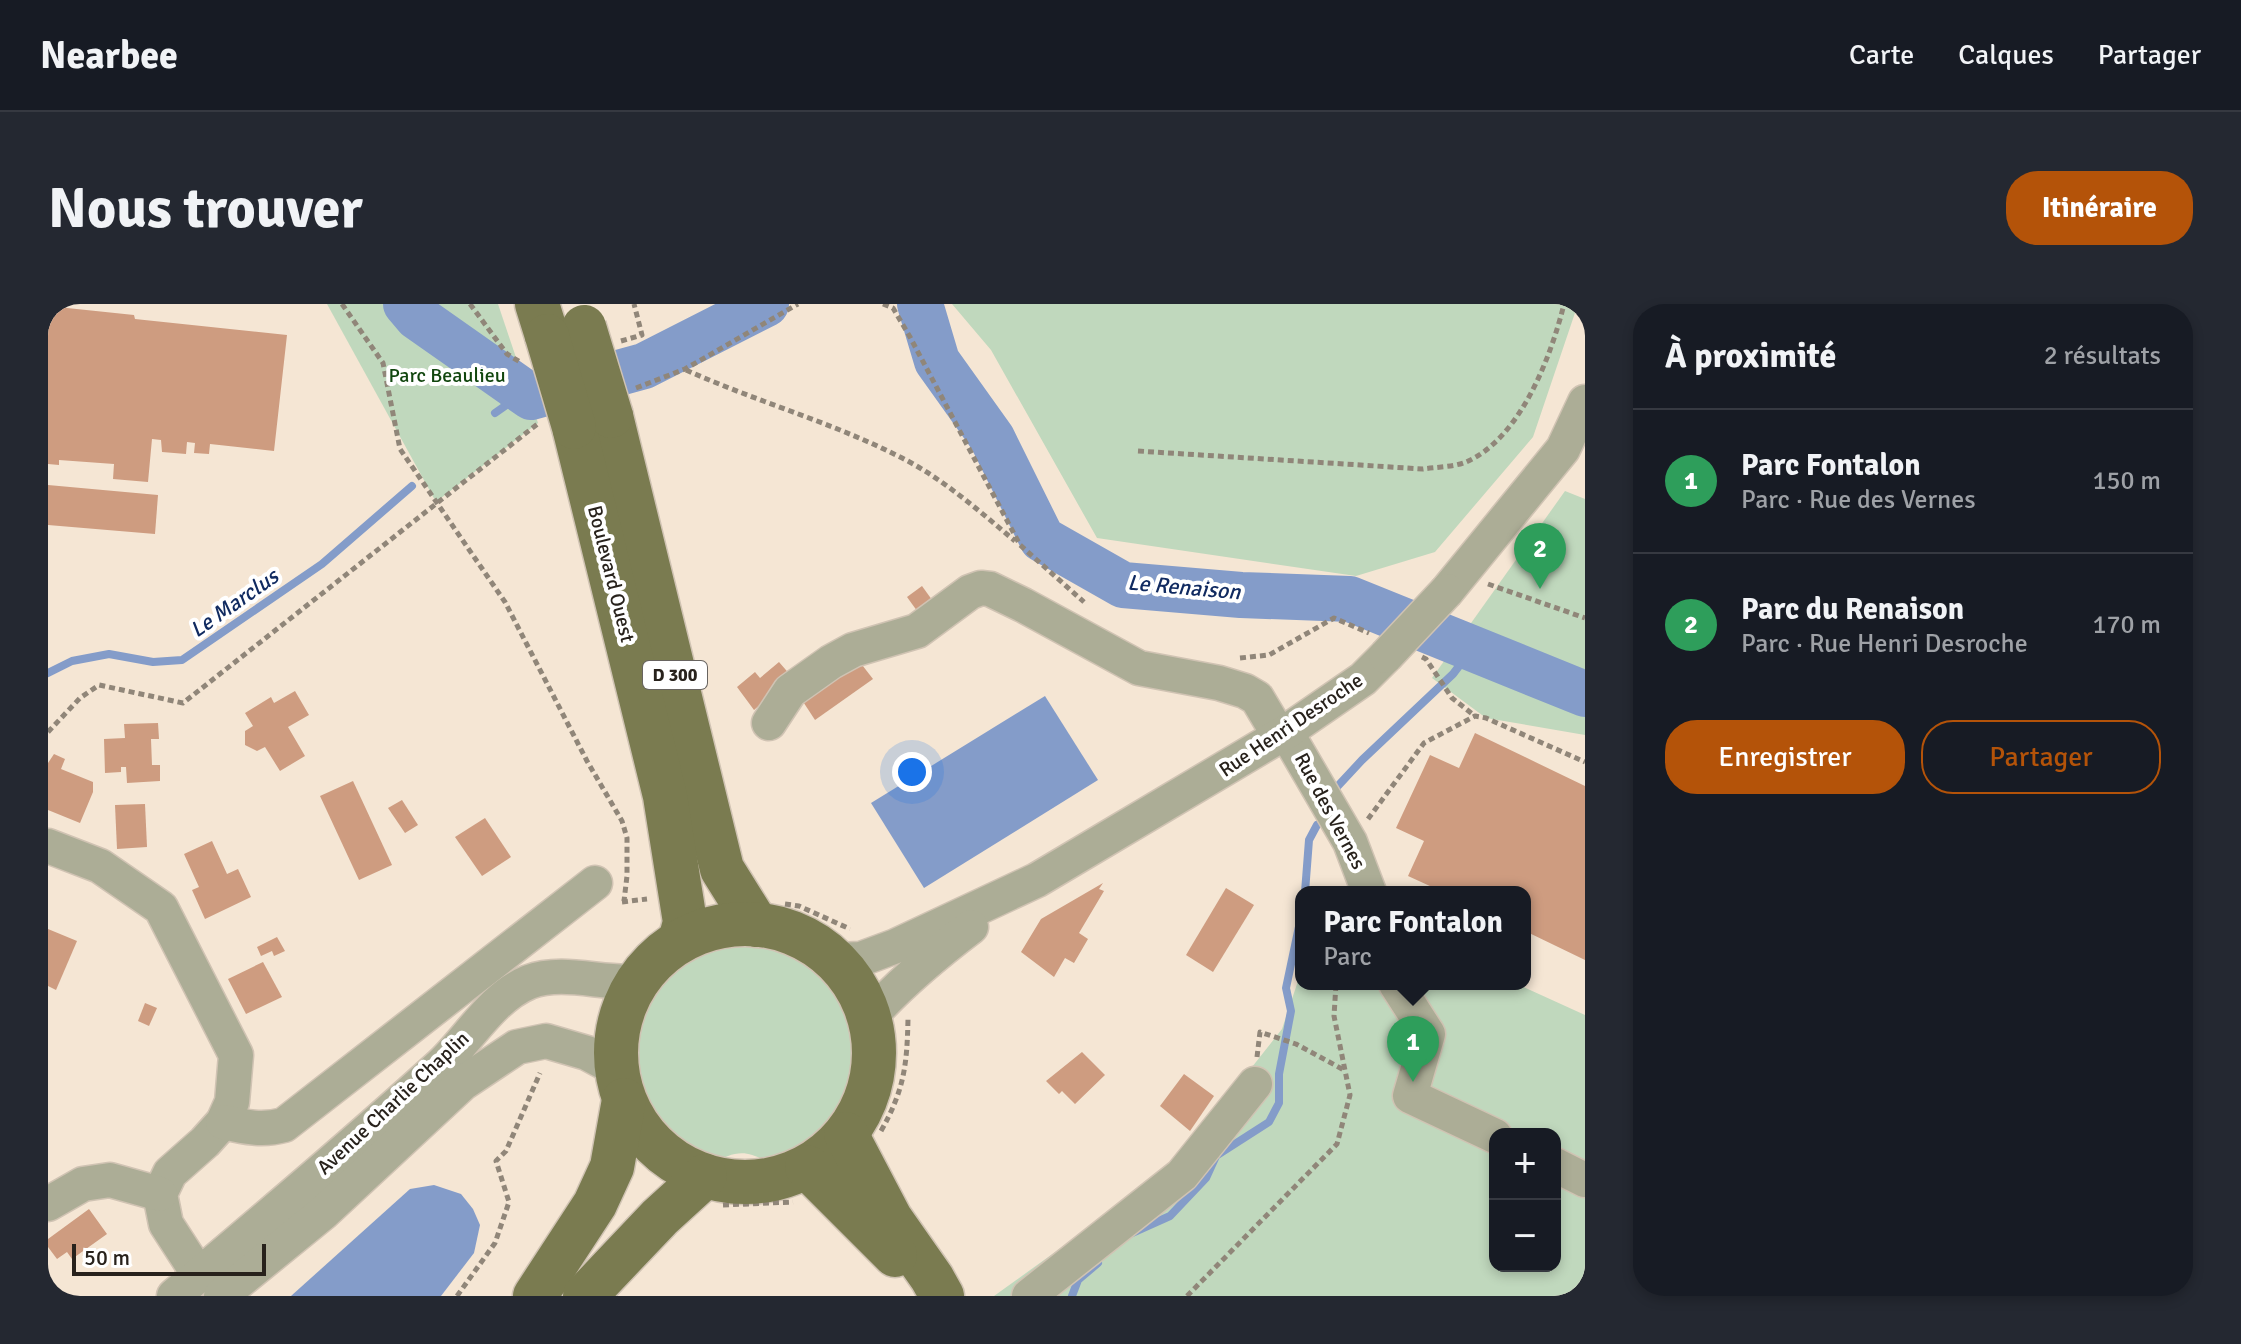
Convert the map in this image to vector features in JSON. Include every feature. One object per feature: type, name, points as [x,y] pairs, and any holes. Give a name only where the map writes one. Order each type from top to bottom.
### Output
[{"type":"main road","name":"Boulevard Ouest","points":[[562,318],[593,412],[722,869],[767,912]]},
{"type":"main road","name":"Boulevard Ouest","points":[[593,412],[665,796],[685,922],[680,941]]},
{"type":"main road","points":[[535,1296],[595,1204],[612,1167],[620,1088],[615,1051],[618,1027],[637,981],[657,959],[680,941],[767,912],[785,931],[811,943],[844,945],[855,987],[889,1016],[874,1048],[872,1079],[862,1108],[862,1136],[890,1218],[942,1296]]},
{"type":"main road","points":[[620,1088],[634,1120],[665,1155],[684,1167],[709,1192]]},
{"type":"main road","points":[[807,1185],[828,1152],[862,1136]]},
{"type":"main road","points":[[585,1296],[660,1217],[731,1182],[757,1182],[783,1177],[826,1188],[883,1243],[930,1296]]},
{"type":"street","name":"Rue Henri Desroche","points":[[889,1016],[930,958],[1037,880],[1282,734],[1363,679],[1453,583],[1563,449],[1585,402]]},
{"type":"street","name":"Rue des Vernes","points":[[769,723],[790,691],[831,662],[853,650],[917,631],[970,592],[990,589],[1139,668],[1219,683],[1257,698],[1350,842],[1367,886]]},
{"type":"street","points":[[48,846],[100,866],[161,908],[236,1055],[232,1102],[223,1122],[170,1173],[160,1194],[166,1224],[198,1289]]},
{"type":"street","name":"Rue Henri Desroche","points":[[844,945],[861,959],[896,946],[1037,880]]},
{"type":"street","points":[[223,1122],[248,1128],[269,1129],[284,1125],[595,883]]},
{"type":"street","name":"Avenue Charlie Chaplin","points":[[198,1289],[451,1055],[486,1015],[509,995],[530,982],[579,976],[626,983],[637,981]]},
{"type":"street","points":[[1400,990],[1428,1034],[1410,1096],[1489,1133]]},
{"type":"street","points":[[546,1041],[587,1053],[611,1066],[620,1088]]},
{"type":"street","name":"Avenue Charlie Chaplin","points":[[198,1289],[323,1213],[463,1083],[517,1047],[546,1041]]},
{"type":"street","points":[[1029,1296],[1182,1175],[1255,1084]]},
{"type":"street","points":[[1561,1168],[1585,1180]]},
{"type":"street","points":[[48,1204],[83,1184],[110,1180],[160,1194]]},
{"type":"path","points":[[342,304],[383,363],[400,449],[505,602],[587,761],[622,821],[627,838],[624,901]]},
{"type":"path","points":[[48,732],[80,698],[99,685],[183,703],[538,423],[593,412],[685,369],[798,304]]},
{"type":"path","points":[[883,304],[893,308],[910,337],[1020,545]]},
{"type":"path","points":[[1138,451],[1423,469],[1466,463],[1501,438],[1527,403],[1564,304]]},
{"type":"path","points":[[685,369],[839,429],[899,456],[962,497],[1090,608]]},
{"type":"path","points":[[1453,583],[1585,618]]},
{"type":"path","points":[[1229,659],[1269,655],[1334,618],[1391,648],[1426,659],[1452,698],[1475,716],[1585,762]]},
{"type":"path","points":[[1350,842],[1424,743],[1475,716]]},
{"type":"path","points":[[767,912],[799,906],[844,945]]},
{"type":"path","points":[[1187,1296],[1337,1144],[1350,1095],[1334,1016],[1336,990]]},
{"type":"path","points":[[862,1136],[897,1103],[906,1064],[889,1016]]},
{"type":"path","points":[[1255,1084],[1260,1032],[1296,1044],[1345,1070]]},
{"type":"path","points":[[457,1296],[495,1243],[509,1202],[496,1161],[506,1151],[526,1109],[546,1057],[546,1041]]},
{"type":"path","points":[[709,1192],[807,1185]]},
{"type":"green space","name":"Parc Beaulieu","points":[[327,304],[498,304],[538,423],[436,502]]},
{"type":"green space","points":[[952,304],[1578,304],[1533,437],[1435,552],[1356,576],[1097,538],[991,350]]},
{"type":"green space","points":[[1565,491],[1585,499],[1585,735],[1486,718],[1432,678]]},
{"type":"green space","points":[[738,937],[767,940],[794,949],[818,963],[837,982],[852,1005],[860,1030],[862,1058],[856,1088],[844,1116],[825,1140],[777,1167],[743,1153],[709,1165],[670,1141],[643,1110],[630,1074],[628,1038],[639,1002],[661,972],[694,949]]},
{"type":"green space","points":[[1295,990],[1530,990],[1585,1015],[1585,1296],[994,1296],[1172,1168],[1282,1029]]},
{"type":"water","points":[[1045,696],[1098,780],[924,888],[871,803]]},
{"type":"water","points":[[434,1185],[461,1194],[480,1225],[474,1253],[441,1296],[291,1296],[410,1189]]},
{"type":"building","points":[[48,306],[134,315],[135,319],[287,335],[274,451],[210,444],[209,454],[194,453],[195,443],[187,442],[186,454],[162,452],[161,440],[152,439],[148,482],[113,479],[114,464],[59,460],[59,465],[48,464]]},
{"type":"building","points":[[48,485],[158,495],[155,534],[48,525]]},
{"type":"building","points":[[922,586],[935,604],[920,615],[907,597]]},
{"type":"building","points":[[859,661],[873,679],[815,720],[800,697]]},
{"type":"building","points":[[779,662],[792,677],[754,710],[737,687],[755,672],[760,678]]},
{"type":"building","points":[[295,691],[309,715],[288,727],[305,756],[280,771],[265,747],[257,751],[245,745],[245,731],[253,726],[245,713],[271,697],[274,703]]},
{"type":"building","points":[[158,723],[159,739],[151,739],[152,765],[160,765],[160,781],[127,783],[126,767],[121,767],[121,772],[105,773],[104,739],[125,738],[124,724]]},
{"type":"building","points":[[1475,733],[1585,786],[1585,960],[1531,934],[1531,886],[1430,886],[1408,876],[1424,841],[1396,828],[1430,755],[1459,768]]},
{"type":"building","points":[[54,754],[65,759],[61,769],[93,782],[93,792],[80,823],[48,810],[48,763]]},
{"type":"building","points":[[353,781],[392,865],[359,880],[320,796]]},
{"type":"building","points":[[402,800],[418,825],[405,833],[388,808]]},
{"type":"building","points":[[145,804],[147,847],[117,849],[115,805]]},
{"type":"building","points":[[485,818],[511,857],[482,876],[455,837]]},
{"type":"building","points":[[212,841],[227,874],[238,869],[251,897],[205,919],[192,890],[199,887],[184,854]]},
{"type":"building","points":[[1103,883],[1099,889],[1104,891],[1079,933],[1088,939],[1074,963],[1065,958],[1054,977],[1021,952],[1041,919]]},
{"type":"building","points":[[1226,888],[1254,905],[1213,972],[1186,955]]},
{"type":"building","points":[[48,929],[77,941],[56,990],[48,986]]},
{"type":"building","points":[[277,937],[285,951],[274,956],[272,951],[261,956],[257,947]]},
{"type":"building","points":[[263,962],[282,997],[246,1014],[228,979]]},
{"type":"building","points":[[145,1003],[157,1008],[149,1026],[138,1021]]},
{"type":"building","points":[[1082,1052],[1105,1075],[1075,1104],[1046,1081]]},
{"type":"building","points":[[1184,1074],[1214,1096],[1190,1131],[1160,1106]]},
{"type":"building","points":[[89,1209],[107,1234],[72,1259],[67,1252],[57,1259],[48,1247],[48,1239]]},
{"type":"waterway","name":"Le Renaison","points":[[406,304],[417,317],[531,397],[644,366],[766,304]]},
{"type":"waterway","name":"Le Renaison","points":[[920,304],[937,361],[992,438],[1042,539],[1123,585],[1241,595],[1350,599],[1585,694]]},
{"type":"waterway","name":"Le Marclus","points":[[495,413],[505,406],[501,376]]},
{"type":"waterway","name":"Le Marclus","points":[[48,673],[72,661],[109,654],[153,662],[182,660],[322,564],[412,486]]},
{"type":"waterway","points":[[1336,788],[1453,674],[1472,649]]},
{"type":"waterway","points":[[1305,886],[1309,840],[1317,825]]},
{"type":"waterway","points":[[1132,1233],[1170,1216],[1206,1178],[1216,1156],[1269,1122],[1279,1103],[1279,1074],[1291,1011],[1286,988],[1295,945]]},
{"type":"waterway","points":[[1072,1296],[1078,1280],[1098,1263]]},
{"type":"place","name":"Parc du Renaison","points":[[1540,589]]},
{"type":"place","name":"Parc Fontalon","points":[[1413,1082]]}]
